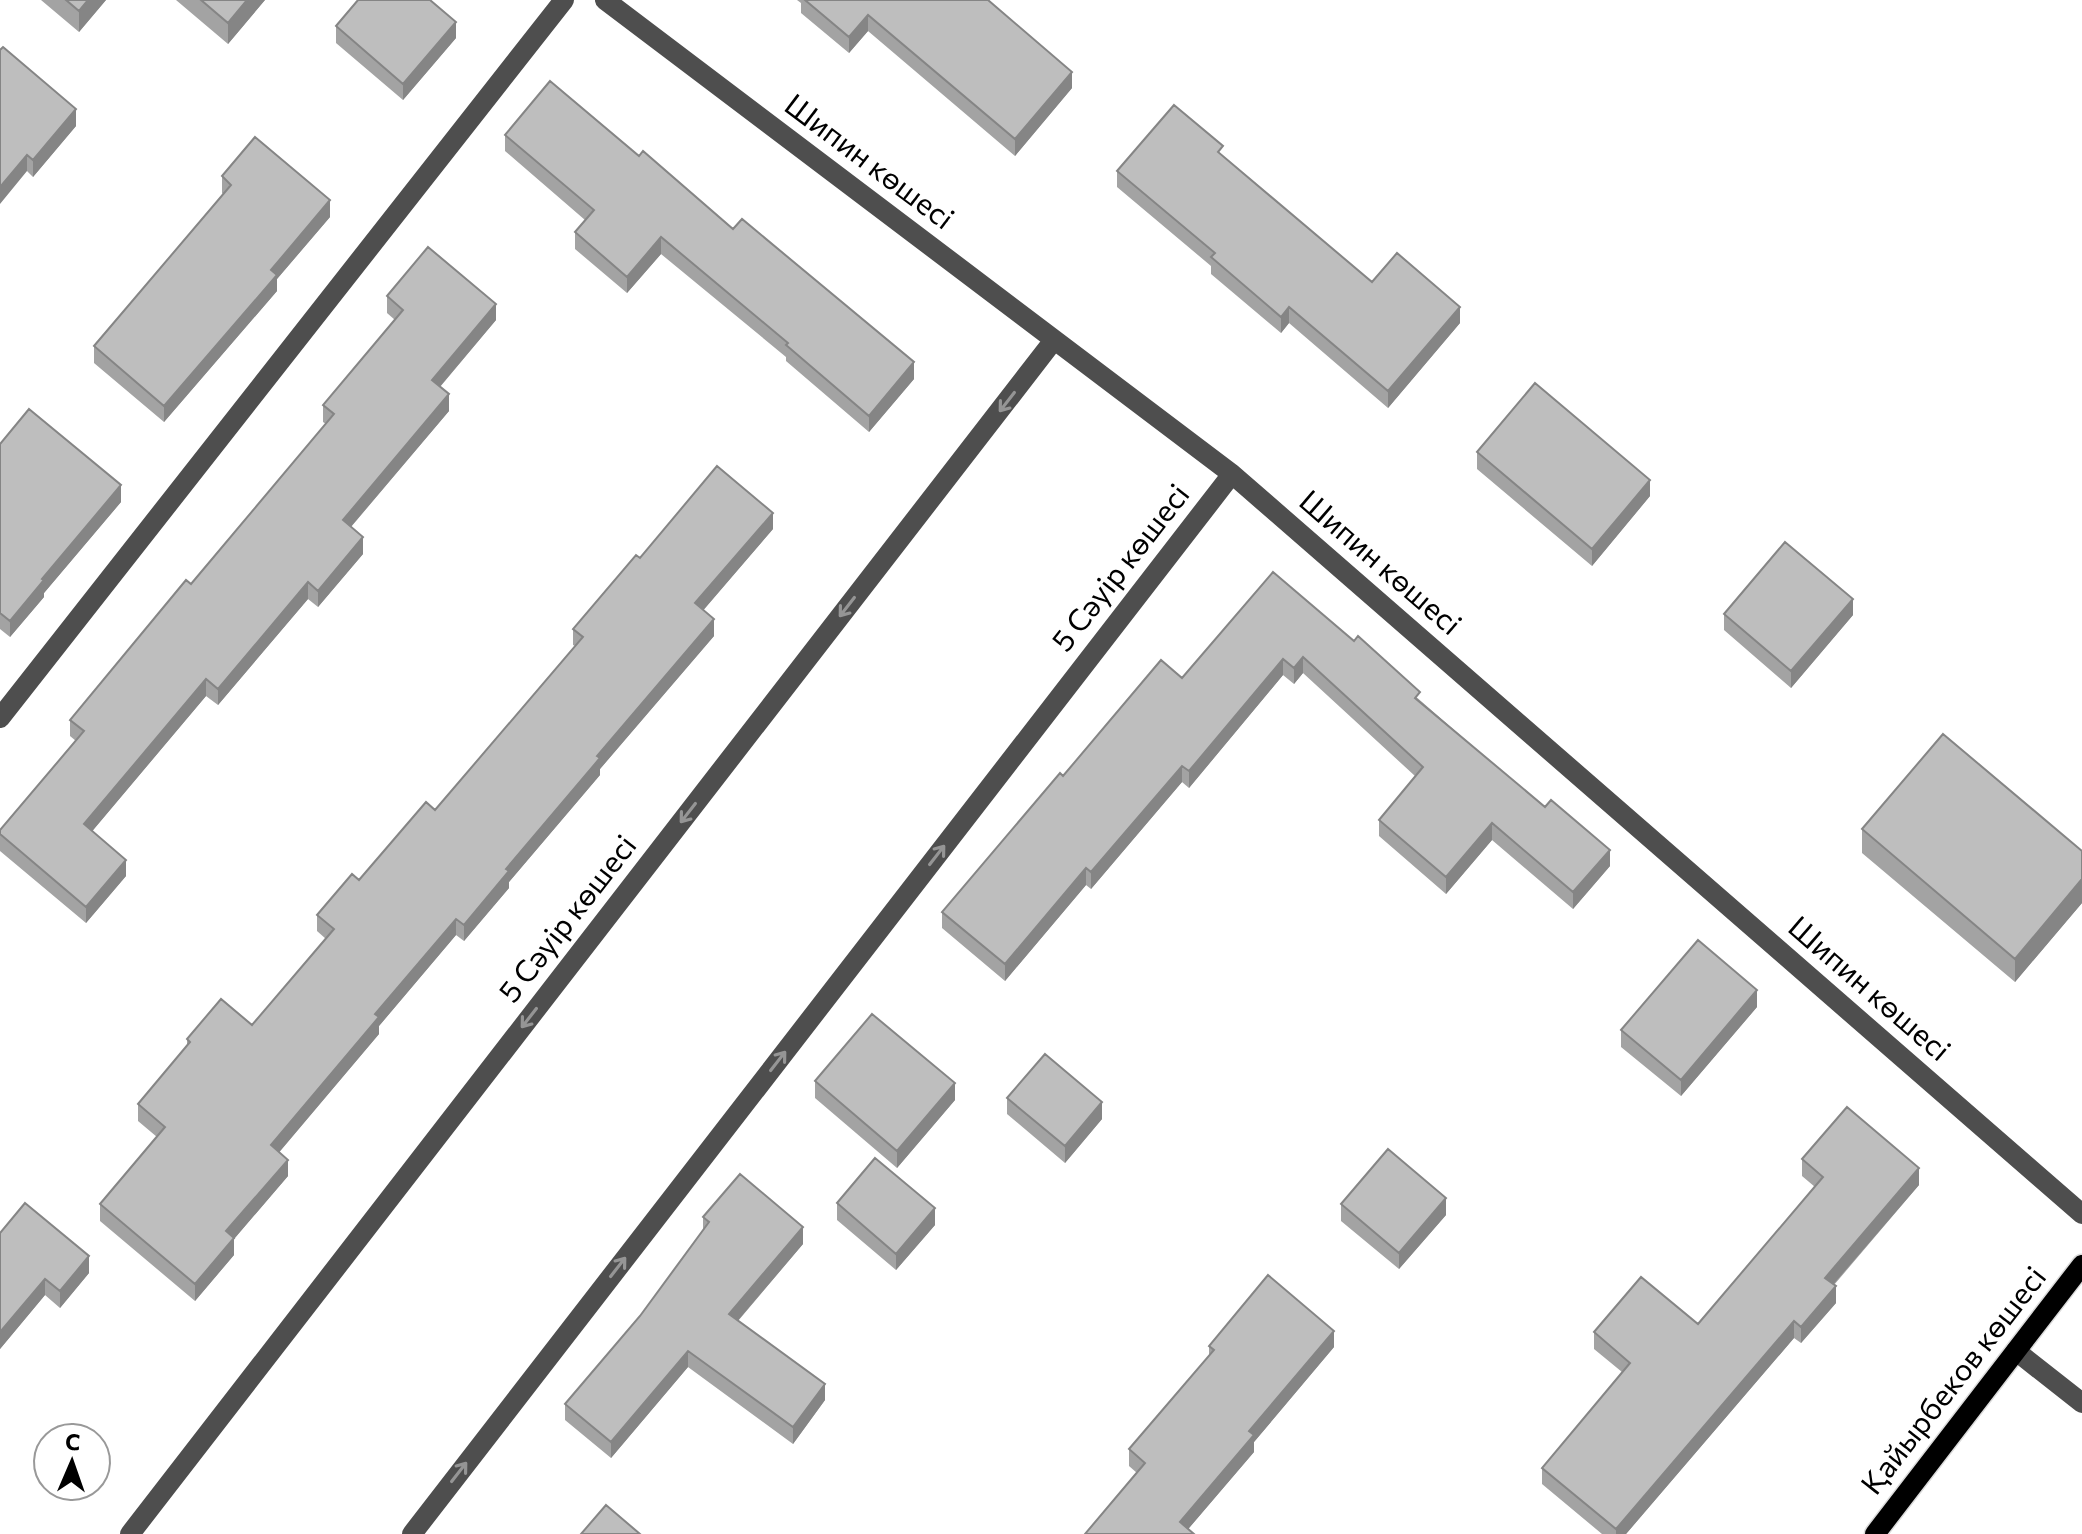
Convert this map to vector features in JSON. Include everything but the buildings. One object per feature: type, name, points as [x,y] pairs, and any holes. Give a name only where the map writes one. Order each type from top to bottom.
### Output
[{"type":"main road","name":"Қайырбеков көшесі","points":[[1875,1534],[2082,1265]]},
{"type":"street","points":[[0,718],[564,0]]},
{"type":"street","name":"Шипин көшесі","points":[[605,0],[1232,474],[2082,1214]]},
{"type":"street","name":"5 Сәуір көшесі","points":[[130,1534],[1054,340]]},
{"type":"street","name":"5 Сәуір көшесі","points":[[412,1534],[1232,474]]},
{"type":"street","points":[[2016,1351],[2082,1403]]}]
